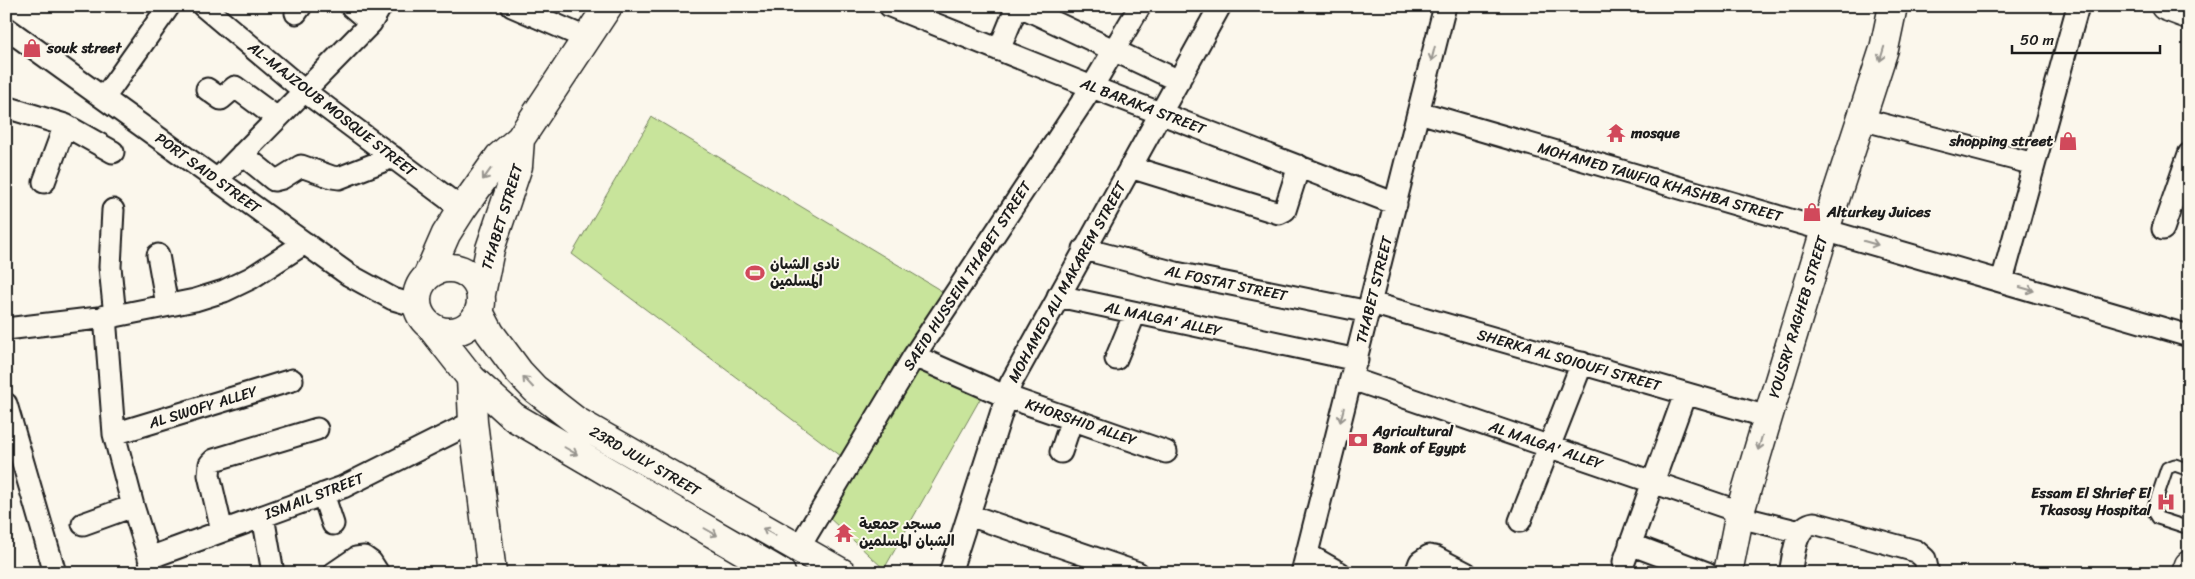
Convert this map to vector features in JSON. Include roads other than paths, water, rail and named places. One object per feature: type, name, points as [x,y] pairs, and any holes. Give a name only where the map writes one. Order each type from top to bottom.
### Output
[{"type":"main road","name":"THABET STREET","points":[[428,275],[446,234],[462,209],[499,157],[520,139],[608,6]]},
{"type":"main road","name":"YOUSRY RAGHEB STREET","points":[[1728,573],[1740,514],[1768,417],[1825,230],[1884,49],[1893,6]]},
{"type":"main road","points":[[2165,6],[2189,15]]},
{"type":"main road","name":"THABET STREET","points":[[480,303],[490,249],[518,166],[520,139]]},
{"type":"main road","points":[[445,267],[464,271],[472,277],[480,303],[474,320],[458,331],[440,331],[424,317],[418,289],[428,275],[445,267]]},
{"type":"main road","name":"23RD JULY STREET","points":[[480,303],[504,353],[535,389],[553,405],[576,421],[842,573]]},
{"type":"main road","name":"23RD JULY STREET","points":[[424,317],[471,378],[514,418],[781,573]]},
{"type":"main road","points":[[492,573],[473,422],[471,378],[504,353]]},
{"type":"main road","points":[[534,429],[553,405]]},
{"type":"main road","points":[[2186,573],[2189,565]]},
{"type":"street","points":[[104,98],[169,6]]},
{"type":"street","points":[[218,179],[376,15],[351,6]]},
{"type":"street","points":[[512,6],[586,38]]},
{"type":"street","name":"AL BARAKA STREET","points":[[890,6],[1092,87],[1396,204]]},
{"type":"street","points":[[999,50],[1019,6],[1179,81]]},
{"type":"street","name":"SAEID HUSSEIN THABET STREET","points":[[798,549],[914,356],[1092,87],[1140,6]]},
{"type":"street","name":"MOHAMED ALI MAKAREM STREET","points":[[950,573],[1006,396],[1058,296],[1130,166],[1162,113],[1220,6]]},
{"type":"street","name":"THABET STREET","points":[[1304,563],[1445,6]]},
{"type":"street","points":[[2002,281],[2078,6]]},
{"type":"street","name":"AL-MAJZOUB MOSQUE STREET","points":[[205,7],[303,90],[462,209]]},
{"type":"street","name":"PORT SAID STREET","points":[[6,28],[305,243],[369,287],[424,317]]},
{"type":"street","points":[[207,89],[221,99],[235,87],[277,118]]},
{"type":"street","points":[[6,107],[65,126],[114,152]]},
{"type":"street","name":"MOHAMED TAWFIQ KHASHBA STREET","points":[[1419,112],[2189,336]]},
{"type":"street","points":[[1862,119],[2034,164]]},
{"type":"street","points":[[44,182],[65,126]]},
{"type":"street","points":[[242,154],[274,180],[282,178],[302,166],[332,178],[340,178],[392,157]]},
{"type":"street","points":[[2163,229],[2189,154]]},
{"type":"street","points":[[1130,166],[1279,213],[1285,210],[1299,166]]},
{"type":"street","points":[[113,210],[110,316],[114,434],[133,506],[152,565]]},
{"type":"street","points":[[6,329],[110,316],[195,300],[224,291],[251,278],[305,243]]},
{"type":"street","name":"AL FOSTAT STREET","points":[[1084,249],[1186,275],[1370,307]]},
{"type":"street","points":[[158,255],[168,305]]},
{"type":"street","name":"AL MALGA' ALLEY","points":[[1058,296],[1135,313],[1354,369],[1550,446],[1740,514],[1800,532]]},
{"type":"street","name":"SHERKA AL SOIOUFI STREET","points":[[1370,307],[1582,363],[1768,417]]},
{"type":"street","points":[[1116,358],[1135,313]]},
{"type":"street","name":"KHORSHID ALLEY","points":[[914,356],[1006,396],[1166,452]]},
{"type":"street","points":[[1520,521],[1582,363]]},
{"type":"street","name":"AL SWOFY ALLEY","points":[[114,434],[292,380]]},
{"type":"street","points":[[1685,394],[1627,553],[1707,573]]},
{"type":"street","points":[[6,404],[55,573]]},
{"type":"street","points":[[1061,452],[1072,419]]},
{"type":"street","name":"ISMAIL STREET","points":[[152,565],[222,531],[323,494],[376,472],[473,422]]},
{"type":"street","points":[[222,531],[209,475],[209,469],[214,460],[316,429]]},
{"type":"street","points":[[323,494],[333,524]]},
{"type":"street","points":[[83,524],[133,506]]},
{"type":"street","points":[[969,515],[1138,573]]},
{"type":"street","points":[[263,516],[273,573]]},
{"type":"street","points":[[1790,573],[1800,532],[1805,526],[1814,523],[1916,551],[1925,560],[1928,572]]},
{"type":"street","points":[[334,573],[360,557],[368,559],[378,573]]},
{"type":"street","points":[[1416,573],[1424,558],[1435,557],[1466,573]]},
{"type":"street","points":[[1304,563],[1340,573]]},
{"type":"lane","points":[[2189,470],[2175,465],[2167,468],[2153,510],[2158,518],[2189,528]]},
{"type":"place","name":"souk street","points":[[32,48]]},
{"type":"place","name":"mosque","points":[[1616,133]]},
{"type":"place","name":"shopping street","points":[[2068,141]]},
{"type":"place","name":"Alturkey Juices","points":[[1812,212]]},
{"type":"place","name":"نادي الشبان المسلمين","points":[[755,273]]},
{"type":"place","name":"Agricultural Bank of Egypt","points":[[1358,440]]},
{"type":"place","name":"Essam El Shrief El Tkasosy Hospital","points":[[2166,502]]},
{"type":"place","name":"مسجد جمعية الشبان المسلمين","points":[[844,533]]}]
